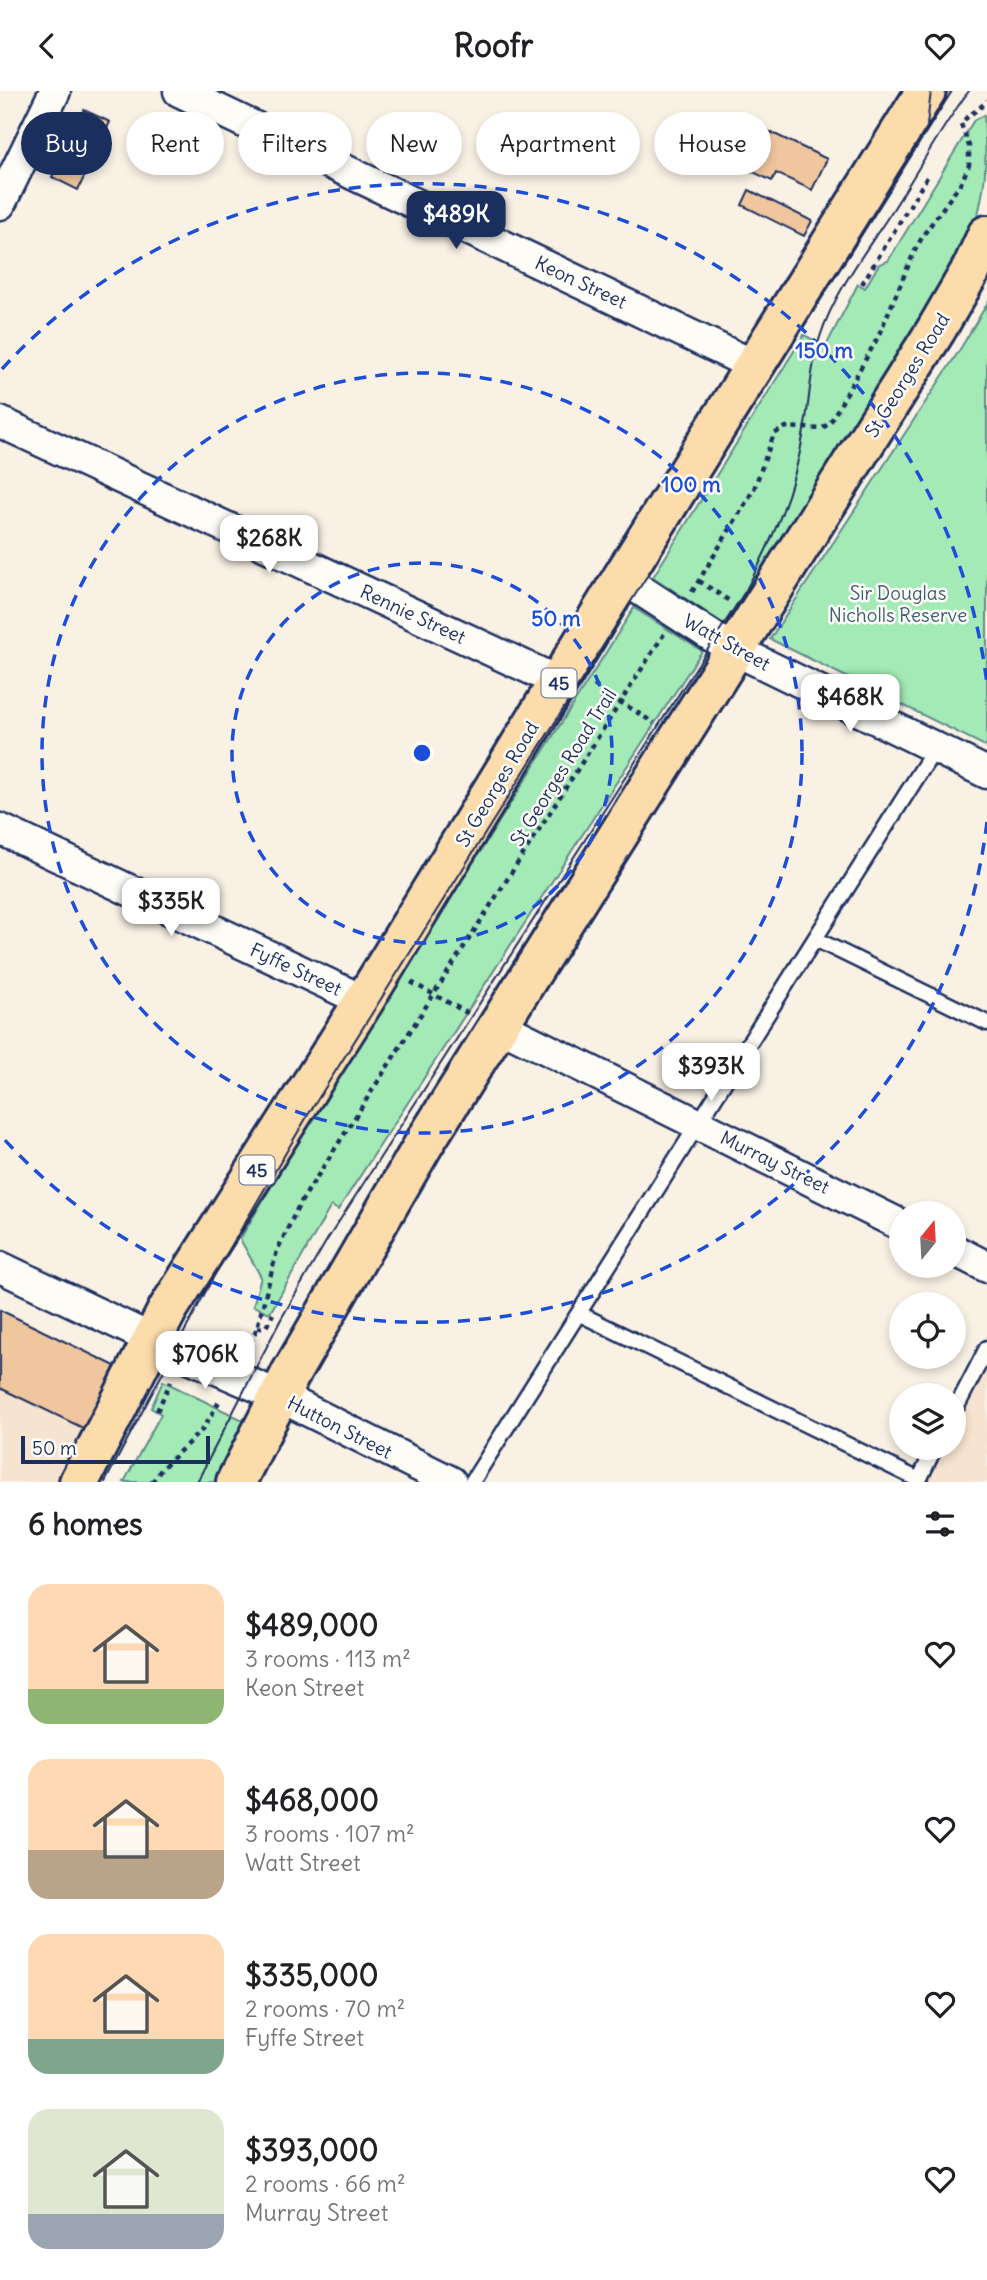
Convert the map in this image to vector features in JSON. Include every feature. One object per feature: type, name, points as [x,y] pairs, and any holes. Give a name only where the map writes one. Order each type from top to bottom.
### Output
[{"type":"highway","name":"St Georges Road","points":[[79,1482],[152,1339],[176,1298],[364,1002],[622,578],[926,91]]},
{"type":"highway","name":"St Georges Road","points":[[236,1482],[279,1396],[386,1207],[936,330],[972,268],[987,235]]},
{"type":"street","points":[[0,204],[55,91]]},
{"type":"street","name":"Keon Street","points":[[179,91],[755,366]]},
{"type":"street","points":[[936,330],[987,266]]},
{"type":"street","name":"Rennie Street","points":[[0,422],[564,674]]},
{"type":"street","name":"Watt Street","points":[[622,578],[735,649],[987,773]]},
{"type":"street","name":"Fyffe Street","points":[[0,829],[364,1002]]},
{"type":"street","name":"Murray Street","points":[[498,1025],[889,1219]]},
{"type":"street","points":[[966,1256],[987,1267]]},
{"type":"street","name":"Hutton Street","points":[[0,1267],[279,1396],[451,1482]]},
{"type":"lane","points":[[472,1482],[936,747]]},
{"type":"lane","points":[[816,939],[987,1023]]},
{"type":"lane","points":[[580,1314],[918,1481],[928,1460]]},
{"type":"lane","points":[[966,1388],[987,1347]]},
{"type":"path","name":"St Georges Road Trail","points":[[152,1482],[163,1467],[203,1429],[219,1403],[257,1328],[283,1235],[299,1205],[620,701],[699,582],[754,489],[774,434],[786,427],[821,429],[830,423],[878,337],[919,242],[961,183],[969,165],[970,146],[961,124],[969,113],[981,109],[987,100]]},
{"type":"path","points":[[862,284],[929,173]]},
{"type":"path","points":[[564,674],[584,679],[679,738]]},
{"type":"path","points":[[384,969],[471,1015],[498,1025]]},
{"type":"path","points":[[257,1328],[266,1328],[273,1314]]},
{"type":"path","points":[[157,1411],[171,1381]]},
{"type":"shaded area","points":[[0,1310],[115,1366],[60,1482],[0,1482]]},
{"type":"shaded area","points":[[987,1361],[987,1482],[927,1482],[938,1460],[966,1460],[966,1404]]},
{"type":"green space","points":[[984,115],[985,177],[971,237],[730,628],[653,577],[804,335],[826,346],[858,284],[865,288],[879,264],[888,261],[974,120]]},
{"type":"green space","name":"Sir Douglas Nicholls Reserve","points":[[987,304],[987,747],[770,639]]},
{"type":"green space","points":[[634,608],[702,651],[338,1210],[331,1206],[270,1313],[253,1306],[261,1277],[240,1239],[318,1108]]},
{"type":"green space","points":[[163,1381],[251,1424],[221,1482],[124,1482],[161,1414],[151,1408]]},
{"type":"building","points":[[771,132],[827,159],[812,190],[776,173],[772,181],[760,175],[771,175]]},
{"type":"building","points":[[53,175],[85,175],[78,190],[52,177]]},
{"type":"building","points":[[749,190],[812,221],[804,236],[742,205]]},
{"type":"building","points":[[0,1310],[115,1366],[85,1429],[0,1388]]},
{"type":"tram line","points":[[927,125],[931,91]]},
{"type":"tram line","points":[[105,1482],[216,1272],[308,1115],[952,91]]},
{"type":"tram line","points":[[197,1482],[281,1319],[327,1240],[746,590],[774,532],[795,474],[814,360],[826,320],[853,270],[969,91]]}]
